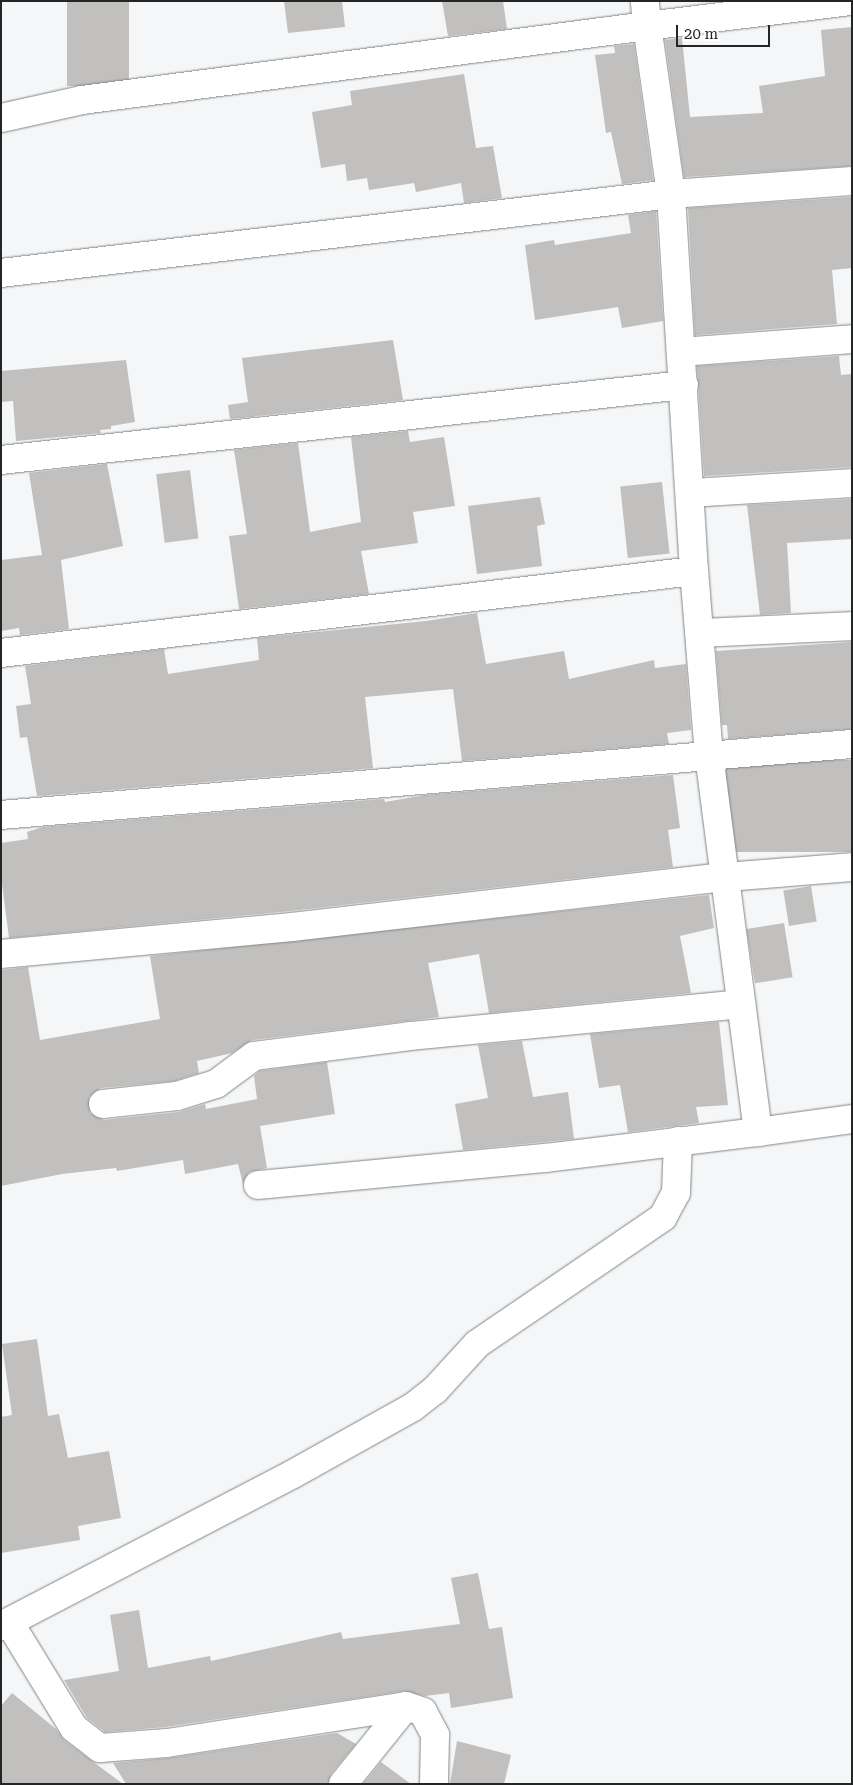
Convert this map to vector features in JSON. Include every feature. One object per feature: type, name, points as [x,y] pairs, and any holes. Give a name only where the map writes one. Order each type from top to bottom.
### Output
[{"type":"street","points":[[1,118],[82,100],[646,14],[852,1]]},
{"type":"street","points":[[646,14],[671,194],[694,571],[709,756],[758,1132]]},
{"type":"street","points":[[1,273],[671,194],[852,181]]},
{"type":"street","points":[[680,352],[852,339]]},
{"type":"street","points":[[1,460],[684,385]]},
{"type":"street","points":[[690,494],[852,484]]},
{"type":"street","points":[[1,653],[694,571]]},
{"type":"street","points":[[700,634],[852,626]]},
{"type":"street","points":[[1,815],[852,744]]},
{"type":"street","points":[[1,954],[292,926],[726,877],[852,867]]},
{"type":"street","points":[[103,1104],[177,1096],[216,1084],[254,1056],[278,1052],[410,1036],[741,1004]]},
{"type":"street","points":[[258,1185],[546,1158],[852,1119]]},
{"type":"street","points":[[434,1784],[435,1735],[423,1712],[406,1706],[108,1750],[100,1748],[74,1728],[5,1624],[293,1474],[413,1407],[435,1390],[477,1344],[663,1217],[676,1193],[678,1142]]},
{"type":"street","points":[[343,1784],[406,1706]]},
{"type":"building","points":[[67,1],[129,1],[129,86],[67,86]]},
{"type":"building","points":[[284,1],[342,1],[345,27],[288,33]]},
{"type":"building","points":[[442,1],[503,1],[507,29],[448,36]]},
{"type":"building","points":[[852,27],[852,166],[684,177],[665,40],[682,38],[690,117],[763,113],[759,86],[825,76],[821,30]]},
{"type":"building","points":[[634,44],[653,180],[622,184],[611,132],[606,133],[595,55],[615,53],[614,46]]},
{"type":"building","points":[[464,74],[476,148],[493,146],[502,198],[464,203],[461,183],[416,192],[414,183],[369,190],[367,178],[347,181],[345,164],[321,168],[312,112],[352,105],[350,91]]},
{"type":"building","points":[[852,197],[852,268],[832,270],[837,324],[695,335],[688,208]]},
{"type":"building","points":[[656,211],[663,321],[622,328],[618,307],[535,320],[525,245],[554,240],[555,245],[631,233],[628,215]]},
{"type":"building","points":[[393,340],[403,400],[230,419],[228,405],[248,402],[242,358]]},
{"type":"building","points":[[839,356],[841,375],[852,374],[852,467],[704,476],[697,366]]},
{"type":"building","points":[[126,360],[135,422],[111,426],[111,429],[100,430],[101,433],[16,441],[13,401],[1,402],[1,371]]},
{"type":"building","points":[[408,431],[410,442],[444,437],[455,506],[413,512],[418,543],[361,551],[369,594],[239,609],[229,536],[247,534],[234,450],[298,443],[310,532],[361,522],[351,437]]},
{"type":"building","points":[[107,464],[123,546],[61,560],[69,629],[20,635],[19,628],[1,631],[1,560],[42,555],[29,473]]},
{"type":"building","points":[[190,470],[198,538],[165,543],[156,474]]},
{"type":"building","points":[[662,482],[670,554],[628,558],[620,486]]},
{"type":"building","points":[[540,497],[545,524],[537,526],[542,566],[477,574],[468,506]]},
{"type":"building","points":[[852,499],[852,539],[787,543],[791,613],[760,615],[747,505]]},
{"type":"building","points":[[477,613],[486,664],[564,651],[569,679],[654,660],[655,668],[686,664],[691,730],[667,733],[669,744],[462,761],[453,689],[365,697],[373,768],[37,796],[27,737],[20,738],[16,706],[31,704],[25,666],[164,649],[168,674],[259,660],[257,638],[426,621]]},
{"type":"building","points":[[852,642],[852,729],[728,739],[727,725],[722,725],[716,651]]},
{"type":"building","points":[[726,760],[852,760],[852,852],[726,852]]},
{"type":"building","points":[[673,775],[680,828],[668,830],[673,867],[290,911],[9,938],[1,876],[1,843],[28,839],[27,832],[43,827],[384,799],[385,802],[425,795]]},
{"type":"building","points":[[811,886],[817,922],[789,926],[783,890]]},
{"type":"building","points":[[709,895],[714,928],[680,936],[691,993],[489,1013],[479,954],[428,963],[439,1017],[252,1040],[232,1053],[197,1061],[199,1073],[174,1081],[101,1088],[89,1097],[90,1113],[104,1120],[179,1112],[205,1104],[206,1109],[257,1099],[254,1076],[260,1071],[327,1062],[335,1114],[260,1126],[267,1168],[249,1172],[243,1184],[238,1164],[185,1174],[183,1160],[117,1171],[116,1168],[62,1174],[1,1186],[1,970],[28,967],[40,1040],[160,1019],[150,956]]},
{"type":"building","points":[[784,923],[793,977],[755,983],[746,929]]},
{"type":"building","points":[[719,1022],[728,1105],[696,1107],[699,1123],[628,1132],[620,1085],[599,1088],[590,1034]]},
{"type":"building","points":[[522,1041],[533,1097],[568,1092],[574,1139],[463,1150],[455,1104],[488,1098],[478,1045]]},
{"type":"building","points":[[37,1339],[48,1416],[59,1414],[68,1458],[109,1451],[121,1518],[78,1526],[80,1540],[1,1553],[1,1417],[12,1415],[2,1344]]},
{"type":"building","points":[[478,1573],[489,1629],[502,1627],[513,1698],[451,1708],[449,1693],[425,1696],[404,1691],[165,1727],[105,1732],[87,1718],[64,1680],[119,1671],[110,1615],[139,1610],[148,1668],[210,1656],[211,1661],[341,1632],[343,1639],[460,1624],[451,1578]]},
{"type":"building","points":[[12,1693],[56,1729],[64,1740],[123,1784],[1,1784],[1,1706]]},
{"type":"building","points":[[337,1733],[356,1744],[331,1774],[328,1784],[126,1784],[113,1763],[169,1758]]},
{"type":"building","points":[[457,1741],[511,1755],[504,1784],[450,1784]]},
{"type":"building","points":[[381,1762],[411,1784],[363,1784]]}]
